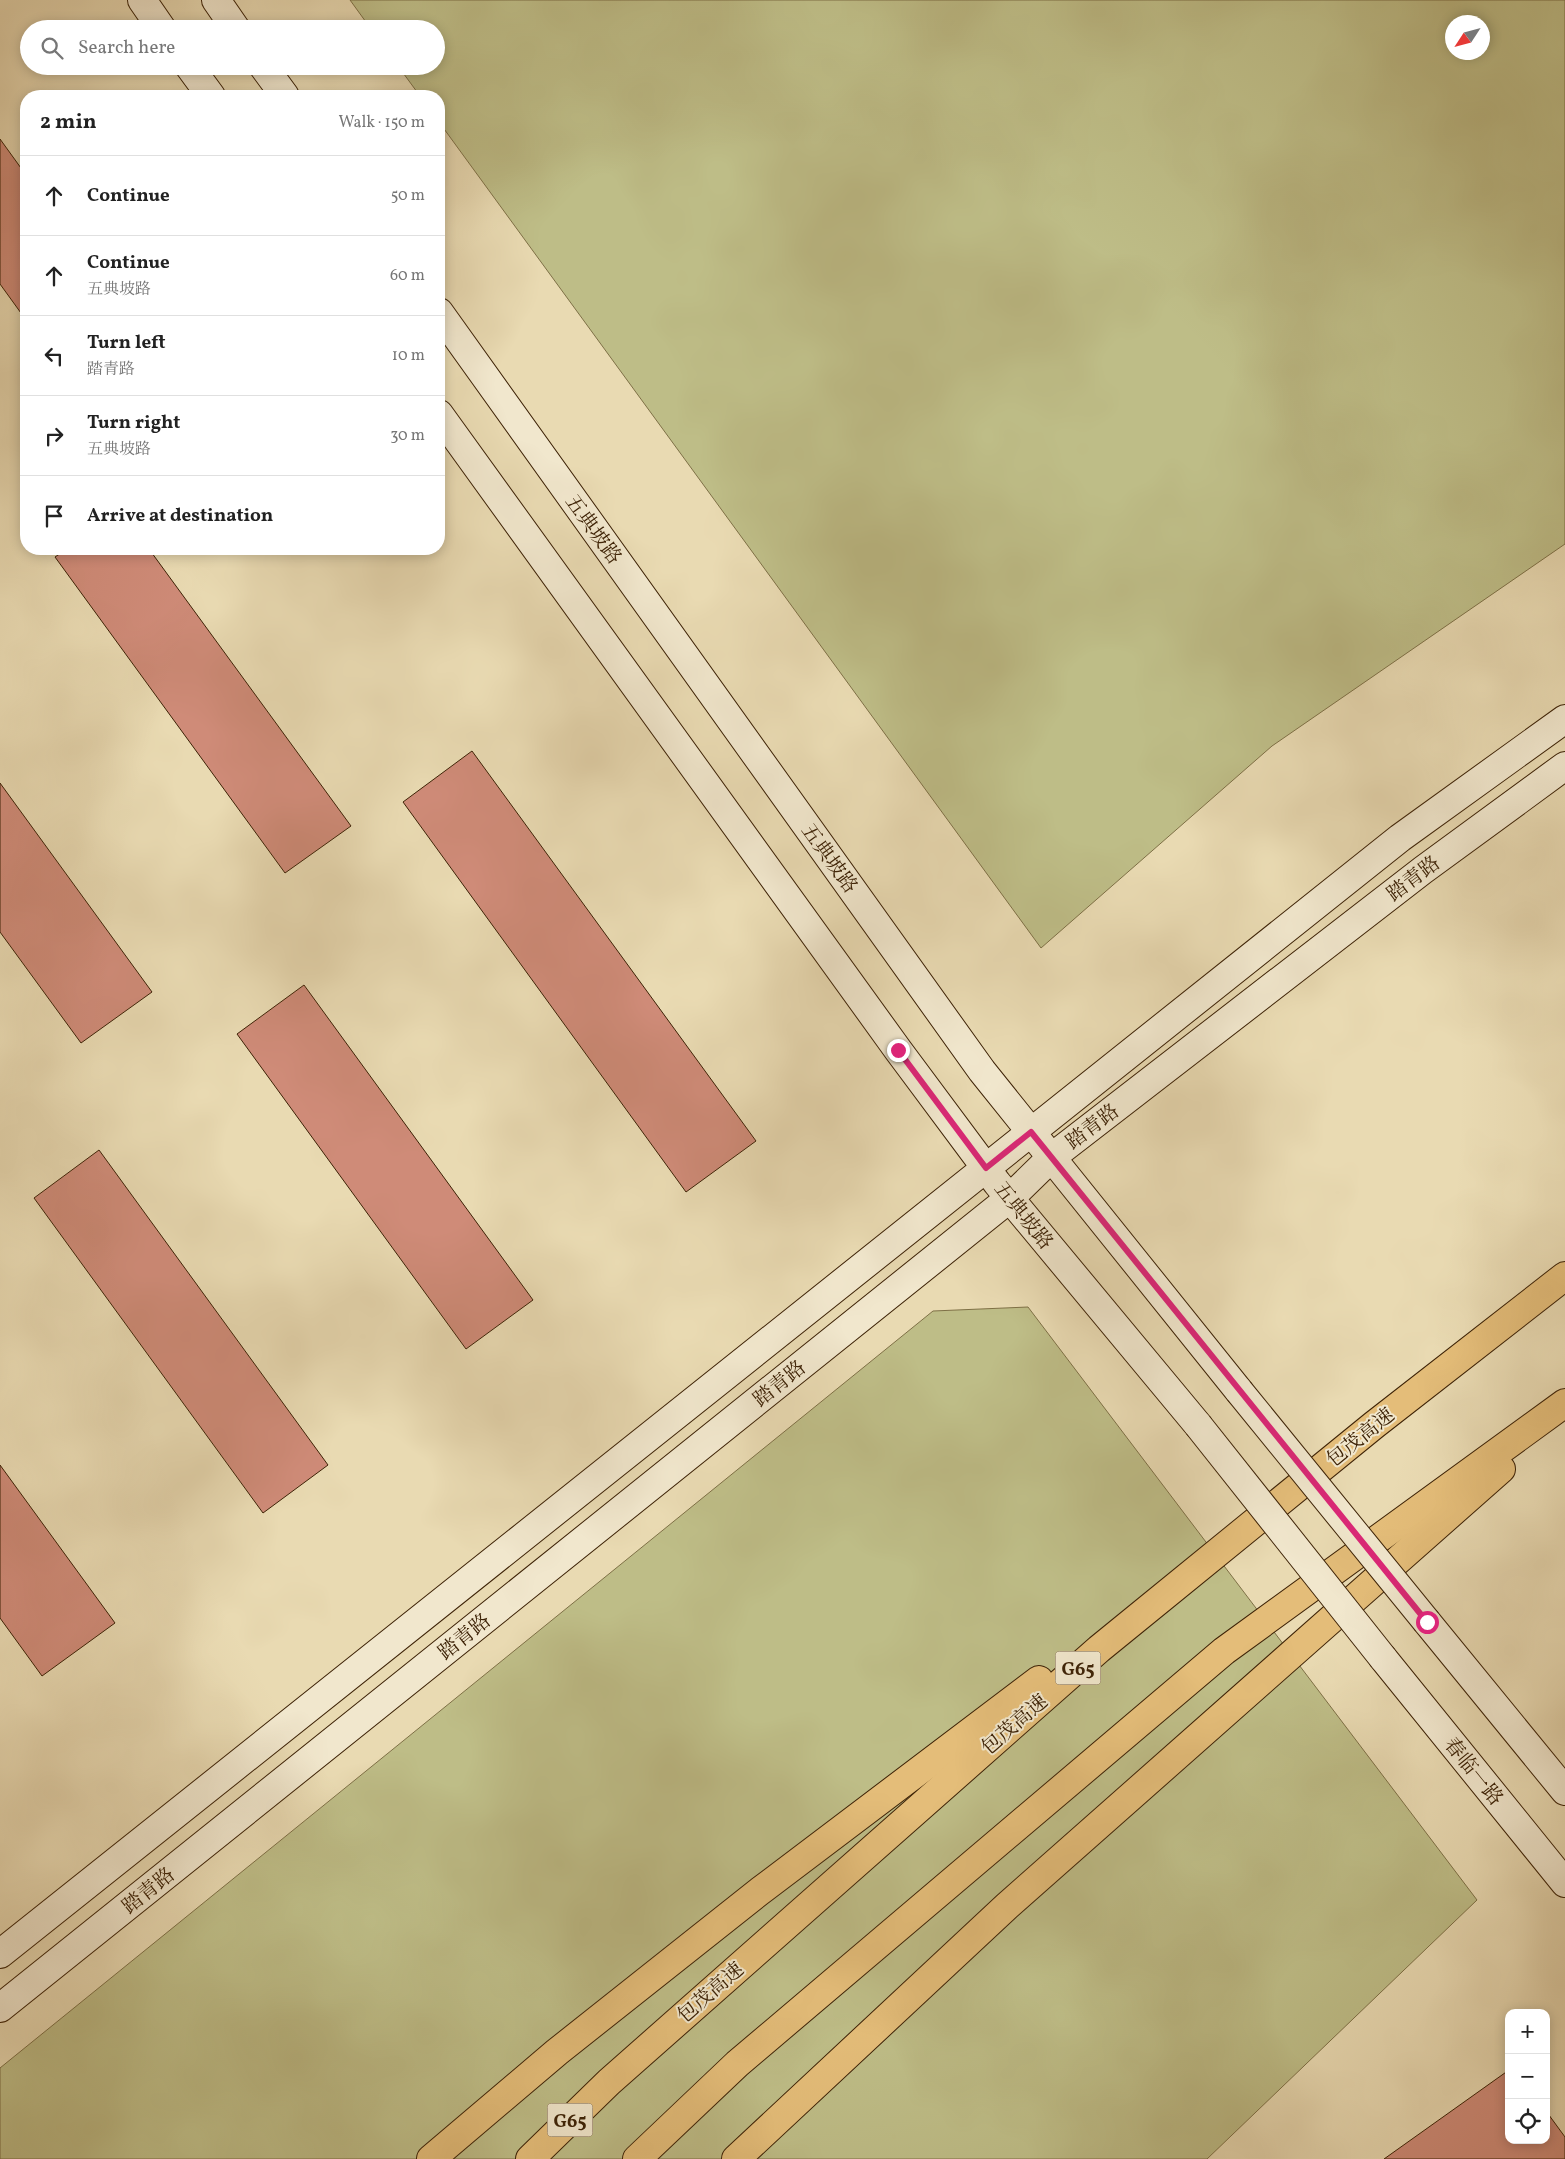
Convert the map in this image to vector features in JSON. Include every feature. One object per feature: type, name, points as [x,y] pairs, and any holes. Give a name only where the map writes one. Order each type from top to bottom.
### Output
[{"type":"highway","name":"包茂高速","points":[[530,2159],[609,2082],[1099,1649],[1336,1456],[1565,1276]]},
{"type":"highway","points":[[637,2159],[738,2064],[1224,1651],[1565,1403]]},
{"type":"highway","points":[[736,2159],[1007,1906],[1565,1412]]},
{"type":"highway","points":[[431,2159],[557,2052],[760,1891],[1336,1456]]},
{"type":"street","points":[[142,0],[156,20]]},
{"type":"street","points":[[216,0],[230,20]]},
{"type":"street","points":[[196,75],[207,90]]},
{"type":"street","points":[[269,75],[280,90]]},
{"type":"street","name":"五典坡路","points":[[445,320],[976,1063],[1239,1391],[1565,1792]]},
{"type":"street","name":"五典坡路","points":[[445,422],[892,1042],[986,1168],[1198,1425],[1383,1658]]},
{"type":"street","name":"踏青路","points":[[0,1954],[1400,838],[1565,719]]},
{"type":"street","name":"踏青路","points":[[0,2008],[1010,1198],[1052,1157],[1423,870],[1565,766]]},
{"type":"street","name":"春临一路","points":[[1383,1658],[1565,1883]]},
{"type":"shaded area","points":[[350,0],[1565,0],[1565,544],[1272,746],[1041,948],[445,130],[445,90],[416,90],[405,75],[445,75],[445,20],[364,20]]},
{"type":"shaded area","points":[[1028,1307],[1477,1900],[1207,2159],[0,2159],[0,2068],[933,1311]]},
{"type":"building","points":[[0,139],[20,167],[20,312],[0,284]]},
{"type":"building","points":[[58,555],[153,555],[351,826],[285,873],[55,557]]},
{"type":"building","points":[[472,751],[756,1141],[686,1192],[403,802]]},
{"type":"building","points":[[0,783],[152,992],[81,1043],[0,932]]},
{"type":"building","points":[[304,985],[533,1300],[466,1349],[237,1034]]},
{"type":"building","points":[[99,1150],[328,1465],[263,1513],[34,1198]]},
{"type":"building","points":[[0,1465],[115,1623],[42,1676],[0,1618]]},
{"type":"building","points":[[1505,2073],[1505,2144],[1550,2144],[1550,2116],[1565,2137],[1565,2159],[1384,2159]]},
{"type":"route","points":[[898,1050],[986,1168],[1031,1132],[1427,1622]]}]
